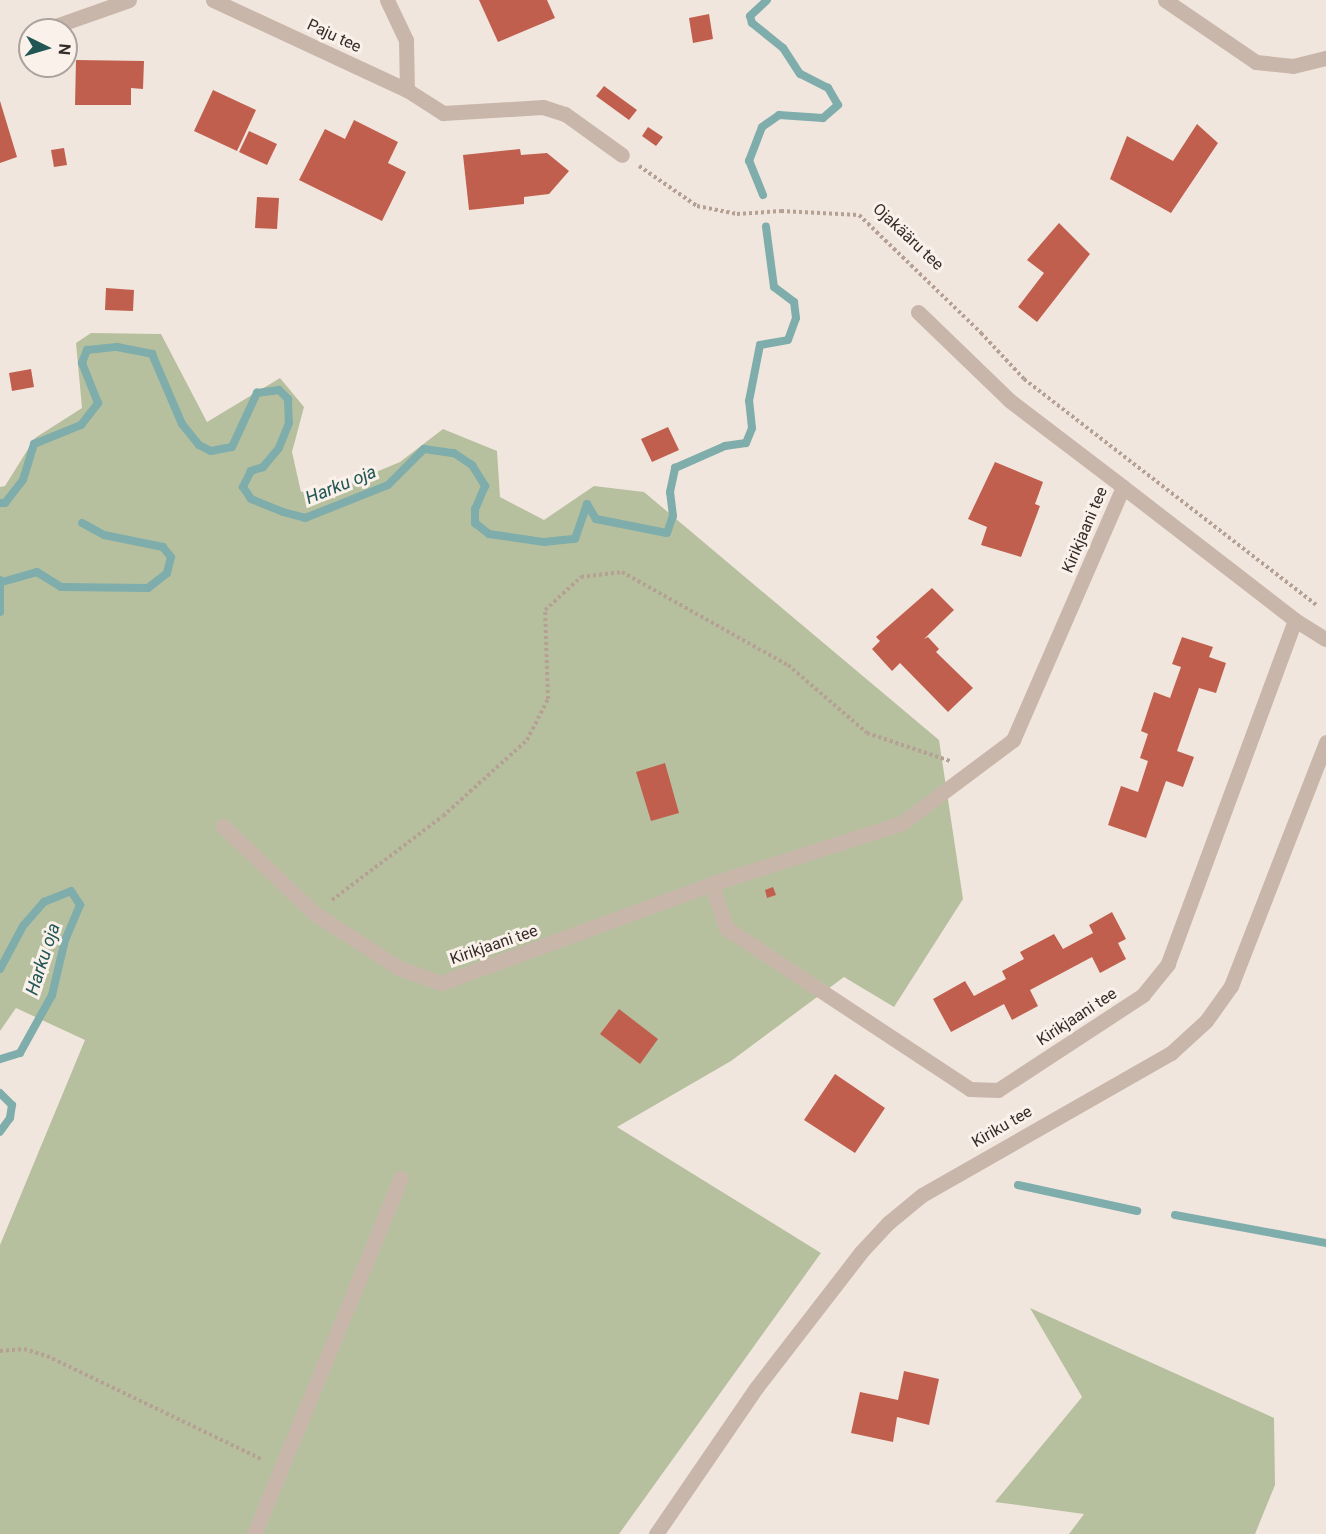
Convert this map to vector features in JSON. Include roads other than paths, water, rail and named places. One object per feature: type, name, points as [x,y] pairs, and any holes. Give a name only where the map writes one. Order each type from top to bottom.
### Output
[{"type":"street","points":[[78,18],[129,0]]},
{"type":"street","name":"Paju tee","points":[[213,0],[407,90]]},
{"type":"street","points":[[387,0],[406,40],[407,90],[443,113],[543,106],[565,114],[622,155]]},
{"type":"street","points":[[1165,0],[1256,62],[1293,66],[1326,58]]},
{"type":"street","points":[[918,312],[1009,400],[1123,487]]},
{"type":"street","name":"Kirikjaani tee","points":[[223,826],[314,913],[399,968],[441,983],[711,884],[902,823],[1013,740],[1123,487],[1295,620],[1326,639]]},
{"type":"street","name":"Kirikjaani tee","points":[[711,884],[726,927],[970,1089],[998,1090],[1143,995],[1168,964],[1295,620]]},
{"type":"street","name":"Kiriku tee","points":[[656,1534],[756,1388],[861,1252],[888,1223],[922,1195],[1171,1053],[1206,1021],[1231,986],[1326,742]]},
{"type":"street","points":[[254,1534],[401,1178]]},
{"type":"waterway","name":"Harku oja","points":[[763,195],[749,161],[762,127],[779,115],[823,118],[838,105],[828,88],[800,74],[783,48],[752,23],[750,16],[767,0]]},
{"type":"waterway","name":"Harku oja","points":[[0,503],[5,503],[23,480],[34,444],[81,425],[98,403],[82,363],[87,350],[117,347],[152,354],[182,424],[199,445],[211,451],[232,447],[257,393],[279,390],[288,399],[289,423],[279,448],[263,467],[251,471],[243,487],[251,499],[283,512],[305,518],[388,485],[424,449],[454,453],[472,465],[485,486],[475,509],[475,523],[489,534],[544,542],[575,539],[587,504],[596,519],[667,533],[673,516],[670,492],[675,468],[725,446],[746,443],[752,428],[749,401],[760,345],[788,340],[796,318],[794,302],[774,287],[766,227]]},
{"type":"waterway","name":"Harku oja","points":[[2,582],[37,572],[61,587],[148,588],[167,573],[171,557],[163,547],[104,535],[82,523]]},
{"type":"waterway","name":"Harku oja","points":[[0,580],[0,612]]},
{"type":"waterway","name":"Harku oja","points":[[0,969],[23,926],[44,902],[71,891],[80,905],[65,940],[52,995],[20,1053],[0,1059]]},
{"type":"waterway","name":"Harku oja","points":[[0,1093],[12,1105],[10,1118],[0,1132]]},
{"type":"waterway","points":[[1018,1185],[1137,1211]]},
{"type":"waterway","points":[[1175,1215],[1326,1243]]}]
